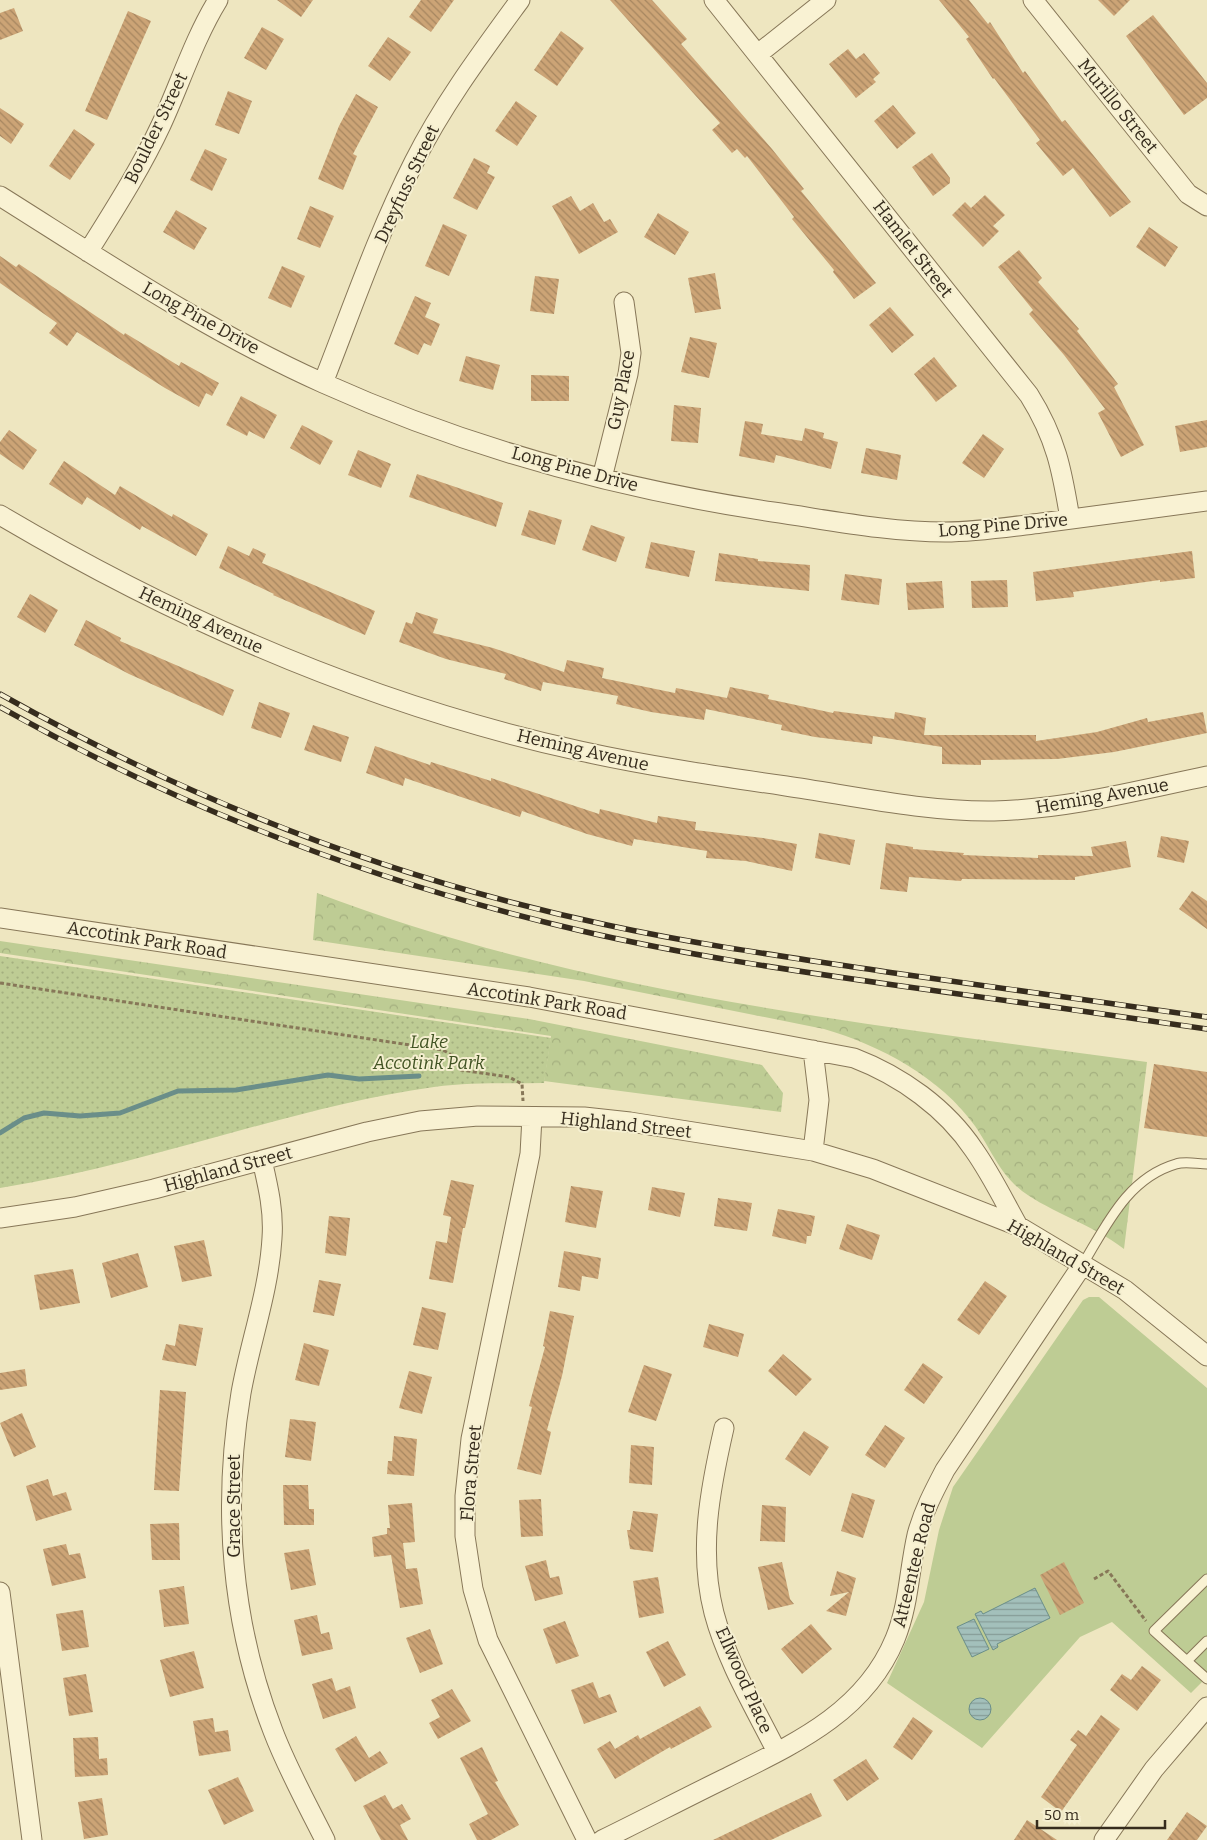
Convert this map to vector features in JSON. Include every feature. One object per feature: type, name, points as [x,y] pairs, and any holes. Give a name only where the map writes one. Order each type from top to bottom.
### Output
[{"type":"street","name":"Boulder Street","points":[[88,252],[135,177],[160,126],[205,21],[218,0]]},
{"type":"street","name":"Dreyfuss Street","points":[[322,383],[397,196],[414,161],[462,80],[520,0]]},
{"type":"street","name":"Hamlet Street","points":[[714,0],[1029,395],[1053,439],[1061,465],[1070,519]]},
{"type":"street","points":[[758,54],[826,0]]},
{"type":"street","name":"Murillo Street","points":[[1033,0],[1188,194],[1207,206]]},
{"type":"street","name":"Long Pine Drive","points":[[0,196],[88,252],[208,324],[322,383],[456,435],[539,462],[602,478],[717,504],[909,530],[974,531],[1207,501]]},
{"type":"street","name":"Guy Place","points":[[602,478],[628,374],[631,353],[624,302]]},
{"type":"street","name":"Heming Avenue","points":[[0,515],[64,553],[175,611],[302,666],[450,717],[577,750],[659,767],[967,810],[1038,808],[1083,802],[1207,776]]},
{"type":"street","name":"Accotink Park Road","points":[[0,918],[529,997],[854,1058],[898,1078],[925,1097],[949,1120],[974,1150],[1018,1226]]},
{"type":"street","points":[[813,1050],[819,1100],[813,1151]]},
{"type":"street","name":"Flora Street","points":[[527,1117],[530,1154],[471,1438],[465,1496],[465,1536],[473,1589],[488,1640],[587,1840]]},
{"type":"street","name":"Highland Street","points":[[0,1218],[75,1206],[145,1191],[367,1132],[420,1121],[441,1118],[584,1117],[630,1122],[813,1151],[873,1169],[1018,1226],[1084,1264],[1147,1306],[1207,1356]]},
{"type":"street","name":"Grace Street","points":[[262,1160],[271,1202],[272,1238],[268,1273],[242,1392],[233,1449],[230,1520],[232,1556],[236,1593],[262,1700],[289,1768],[324,1840]]},
{"type":"street","name":"Atteentee Road","points":[[602,1840],[804,1739],[851,1703],[882,1665],[895,1640],[903,1617],[917,1536],[932,1493],[1084,1264]]},
{"type":"street","name":"Ellwood Place","points":[[724,1428],[708,1510],[706,1547],[708,1584],[724,1642],[778,1752]]},
{"type":"street","points":[[0,1592],[32,1840]]},
{"type":"street","points":[[1104,1840],[1154,1769],[1207,1707]]},
{"type":"lane","points":[[1084,1264],[1122,1200],[1149,1175],[1178,1163],[1207,1164]]},
{"type":"lane","points":[[1207,1579],[1154,1631],[1207,1679]]},
{"type":"lane","points":[[1187,1661],[1207,1641]]},
{"type":"path","points":[[0,983],[443,1050],[450,1054],[461,1070],[509,1078],[522,1084],[527,1117]]},
{"type":"path","points":[[1094,1579],[1108,1571],[1154,1631]]},
{"type":"green space","points":[[317,893],[418,928],[520,957],[623,981],[831,1018],[1147,1062],[1124,1249],[1099,1232],[1046,1206],[1022,1191],[1001,1169],[975,1126],[945,1093],[927,1078],[908,1066],[866,1044],[824,1029],[584,981],[313,940]]},
{"type":"green space","points":[[0,941],[529,1019],[762,1065],[783,1093],[781,1112],[544,1081],[551,1036],[0,953]]},
{"type":"green space","name":"Lake Accotink Park","points":[[0,956],[551,1038],[544,1083],[448,1085],[379,1096],[325,1108],[109,1165],[55,1178],[0,1188]]},
{"type":"green space","points":[[1089,1297],[1099,1297],[1207,1388],[1207,1677],[1191,1693],[1112,1622],[1080,1637],[982,1748],[887,1683],[924,1602],[939,1530],[953,1487],[1083,1300]]},
{"type":"water","points":[[1035,1588],[1050,1618],[997,1644],[998,1647],[993,1650],[975,1614],[981,1611],[983,1614]]},
{"type":"water","points":[[974,1619],[989,1649],[972,1657],[957,1627]]},
{"type":"water","points":[[976,1698],[984,1698],[991,1705],[991,1713],[984,1720],[976,1720],[969,1713],[969,1705]]},
{"type":"building","points":[[277,0],[313,0],[301,17]]},
{"type":"building","points":[[421,0],[454,0],[431,32],[409,17]]},
{"type":"building","points":[[610,0],[652,0],[687,39],[681,44],[772,149],[804,189],[801,191],[876,283],[854,299],[833,272],[834,270],[792,219],[794,217],[747,156],[745,158],[737,149],[732,153],[712,130],[720,123]]},
{"type":"building","points":[[939,0],[969,0],[988,24],[990,22],[1023,73],[1025,71],[1062,122],[1065,120],[1131,202],[1110,217],[1073,168],[1063,176],[1036,143],[1040,140],[993,79],[966,39],[969,37]]},
{"type":"building","points":[[1098,0],[1130,0],[1114,16]]},
{"type":"building","points":[[14,8],[23,31],[0,40],[0,13]]},
{"type":"building","points":[[128,11],[151,21],[107,120],[85,111]]},
{"type":"building","points":[[1153,15],[1207,83],[1207,98],[1184,115],[1126,36]]},
{"type":"building","points":[[262,27],[284,39],[266,70],[244,58]]},
{"type":"building","points":[[561,31],[584,48],[557,86],[534,70]]},
{"type":"building","points":[[388,37],[411,52],[390,81],[368,66]]},
{"type":"building","points":[[848,49],[856,59],[864,53],[880,73],[873,79],[876,82],[856,98],[829,64]]},
{"type":"building","points":[[228,91],[252,101],[239,134],[215,125]]},
{"type":"building","points":[[356,94],[378,107],[353,154],[357,156],[343,190],[318,179],[339,126]]},
{"type":"building","points":[[516,101],[537,116],[517,146],[495,131]]},
{"type":"building","points":[[893,105],[916,133],[897,149],[874,121]]},
{"type":"building","points":[[0,108],[24,124],[11,144],[0,136]]},
{"type":"building","points":[[74,129],[95,144],[70,180],[49,166]]},
{"type":"building","points":[[205,149],[227,159],[212,191],[190,180]]},
{"type":"building","points":[[932,153],[950,178],[950,183],[933,196],[912,167]]},
{"type":"building","points":[[474,158],[490,166],[487,173],[495,177],[477,210],[453,198]]},
{"type":"building","points":[[985,195],[1005,215],[993,226],[999,231],[983,247],[952,215],[965,202],[971,208]]},
{"type":"building","points":[[571,196],[580,211],[593,203],[604,222],[610,219],[618,232],[579,254],[552,206]]},
{"type":"building","points":[[310,206],[334,216],[320,248],[297,239]]},
{"type":"building","points":[[176,210],[207,228],[194,250],[163,232]]},
{"type":"building","points":[[658,213],[689,232],[675,255],[644,237]]},
{"type":"building","points":[[443,224],[467,235],[449,276],[425,266]]},
{"type":"building","points":[[1149,227],[1178,247],[1165,267],[1136,247]]},
{"type":"building","points":[[1019,250],[1042,278],[1038,282],[1079,329],[1077,331],[1118,384],[1114,387],[1144,445],[1121,457],[1098,413],[1105,409],[1064,355],[1029,314],[1033,310],[998,267]]},
{"type":"building","points":[[0,256],[16,267],[19,264],[124,335],[125,333],[179,366],[181,362],[219,383],[212,396],[206,393],[199,407],[165,388],[77,332],[67,346],[49,333],[57,323],[0,283]]},
{"type":"building","points":[[282,266],[305,276],[291,308],[268,298]]},
{"type":"building","points":[[715,273],[721,309],[695,313],[688,278]]},
{"type":"building","points":[[535,276],[559,279],[554,314],[530,311]]},
{"type":"building","points":[[415,296],[431,303],[425,317],[440,324],[431,346],[424,343],[418,355],[394,344]]},
{"type":"building","points":[[890,307],[914,335],[892,353],[869,325]]},
{"type":"building","points":[[690,337],[717,343],[709,378],[681,372]]},
{"type":"building","points":[[466,356],[500,365],[493,390],[459,381]]},
{"type":"building","points":[[934,357],[957,386],[936,402],[914,374]]},
{"type":"building","points":[[531,375],[569,376],[569,401],[531,401]]},
{"type":"building","points":[[241,396],[277,415],[264,439],[249,431],[247,436],[226,425]]},
{"type":"building","points":[[674,405],[701,408],[698,443],[671,441]]},
{"type":"building","points":[[1207,420],[1207,447],[1180,452],[1175,426]]},
{"type":"building","points":[[745,421],[763,424],[761,434],[802,441],[805,428],[824,433],[823,438],[838,442],[831,469],[776,455],[774,463],[739,456]]},
{"type":"building","points":[[302,425],[333,441],[320,465],[290,448]]},
{"type":"building","points":[[9,430],[37,450],[23,470],[0,454],[0,442]]},
{"type":"building","points":[[983,434],[1004,449],[984,478],[962,463]]},
{"type":"building","points":[[866,448],[901,455],[897,480],[861,473]]},
{"type":"building","points":[[358,450],[391,464],[381,488],[348,475]]},
{"type":"building","points":[[64,461],[115,495],[120,486],[172,517],[173,514],[208,534],[196,556],[142,526],[140,530],[87,497],[82,505],[49,484]]},
{"type":"building","points":[[417,474],[503,503],[496,527],[409,497]]},
{"type":"building","points":[[529,510],[562,520],[555,545],[521,535]]},
{"type":"building","points":[[591,525],[625,537],[616,562],[582,550]]},
{"type":"building","points":[[651,542],[695,551],[689,577],[645,568]]},
{"type":"building","points":[[228,546],[249,556],[253,548],[266,554],[262,563],[375,611],[365,635],[273,595],[219,568]]},
{"type":"building","points":[[1192,551],[1195,578],[1160,582],[1160,580],[1073,592],[1074,597],[1036,601],[1033,572]]},
{"type":"building","points":[[719,553],[758,559],[758,561],[810,565],[809,591],[715,581]]},
{"type":"building","points":[[845,574],[882,579],[879,605],[841,600]]},
{"type":"building","points":[[1007,580],[1008,607],[972,608],[971,581]]},
{"type":"building","points":[[942,581],[944,608],[908,610],[906,583]]},
{"type":"building","points":[[30,594],[58,610],[45,633],[17,617]]},
{"type":"building","points":[[416,612],[438,619],[433,633],[493,648],[564,672],[567,660],[604,668],[602,678],[675,693],[676,688],[727,698],[730,687],[769,695],[768,699],[833,713],[834,711],[894,719],[895,712],[926,718],[924,735],[1036,735],[1036,741],[1097,732],[1147,718],[1148,722],[1203,712],[1207,733],[1114,752],[1057,759],[981,760],[981,765],[942,764],[942,747],[873,736],[872,744],[815,737],[781,730],[782,725],[706,709],[704,720],[651,712],[616,704],[618,696],[543,682],[541,691],[504,679],[506,674],[446,659],[399,642],[406,622],[412,624]]},
{"type":"building","points":[[86,620],[121,638],[120,641],[234,690],[223,716],[129,674],[74,645]]},
{"type":"building","points":[[259,702],[290,713],[281,738],[251,728]]},
{"type":"building","points":[[313,725],[349,737],[341,762],[304,750]]},
{"type":"building","points":[[375,746],[430,765],[431,762],[491,781],[491,778],[599,814],[600,809],[657,823],[658,816],[696,822],[695,830],[797,844],[792,871],[746,861],[706,858],[707,851],[634,839],[632,846],[587,834],[522,811],[520,817],[405,778],[403,786],[366,773]]},
{"type":"building","points":[[819,833],[855,840],[850,865],[815,858]]},
{"type":"building","points":[[1161,836],[1189,841],[1184,863],[1157,857]]},
{"type":"building","points":[[1126,841],[1131,867],[1075,877],[1075,880],[962,879],[961,881],[909,877],[907,892],[880,889],[886,843],[913,847],[913,849],[964,853],[963,855],[1038,858],[1038,855],[1093,856],[1091,847]]},
{"type":"building","points":[[1192,891],[1207,901],[1207,929],[1179,909]]},
{"type":"building","points":[[1154,1064],[1207,1072],[1207,1137],[1144,1128]]},
{"type":"building","points":[[451,1180],[474,1185],[465,1228],[463,1228],[453,1283],[429,1279],[436,1241],[447,1243],[451,1217],[443,1215]]},
{"type":"building","points":[[571,1186],[603,1191],[596,1228],[565,1222]]},
{"type":"building","points":[[652,1187],[685,1193],[680,1217],[648,1210]]},
{"type":"building","points":[[718,1198],[752,1203],[747,1231],[714,1226]]},
{"type":"building","points":[[778,1209],[815,1216],[811,1236],[807,1236],[806,1244],[772,1236]]},
{"type":"building","points":[[329,1216],[350,1218],[346,1256],[325,1253]]},
{"type":"building","points":[[847,1224],[880,1235],[872,1260],[839,1249]]},
{"type":"building","points":[[204,1240],[212,1276],[182,1282],[174,1246]]},
{"type":"building","points":[[564,1251],[601,1258],[598,1279],[582,1276],[580,1291],[558,1287]]},
{"type":"building","points":[[138,1253],[148,1287],[111,1298],[102,1263]]},
{"type":"building","points":[[73,1269],[80,1303],[40,1310],[34,1275]]},
{"type":"building","points":[[319,1280],[341,1284],[334,1316],[313,1312]]},
{"type":"building","points":[[985,1281],[1007,1296],[979,1335],[957,1320]]},
{"type":"building","points":[[422,1307],[446,1313],[438,1350],[413,1345]]},
{"type":"building","points":[[550,1311],[574,1316],[562,1376],[547,1430],[551,1432],[541,1475],[517,1469],[532,1407],[529,1406],[545,1347],[543,1346]]},
{"type":"building","points":[[179,1324],[203,1328],[196,1366],[162,1360],[166,1344],[175,1346]]},
{"type":"building","points":[[709,1324],[744,1334],[738,1357],[703,1347]]},
{"type":"building","points":[[304,1343],[329,1350],[319,1386],[295,1380]]},
{"type":"building","points":[[783,1354],[812,1379],[796,1396],[768,1371]]},
{"type":"building","points":[[923,1363],[943,1377],[924,1404],[904,1390]]},
{"type":"building","points":[[644,1365],[672,1374],[656,1421],[628,1412]]},
{"type":"building","points":[[25,1369],[27,1386],[0,1390],[0,1373]]},
{"type":"building","points":[[409,1371],[432,1377],[422,1414],[399,1408]]},
{"type":"building","points":[[160,1390],[186,1392],[179,1491],[154,1490]]},
{"type":"building","points":[[22,1413],[36,1447],[14,1457],[0,1423]]},
{"type":"building","points":[[290,1419],[316,1422],[311,1461],[285,1457]]},
{"type":"building","points":[[885,1425],[905,1438],[885,1468],[865,1455]]},
{"type":"building","points":[[804,1431],[829,1447],[810,1476],[785,1459]]},
{"type":"building","points":[[394,1436],[417,1439],[414,1476],[387,1474],[388,1461],[392,1461]]},
{"type":"building","points":[[631,1445],[654,1447],[652,1485],[629,1483]]},
{"type":"building","points":[[48,1479],[53,1496],[66,1492],[72,1510],[36,1521],[26,1486]]},
{"type":"building","points":[[283,1485],[308,1485],[309,1509],[314,1509],[314,1525],[284,1525]]},
{"type":"building","points":[[852,1493],[875,1500],[863,1538],[841,1531]]},
{"type":"building","points":[[541,1499],[543,1536],[521,1537],[519,1500]]},
{"type":"building","points":[[412,1503],[415,1542],[403,1543],[406,1569],[417,1568],[423,1604],[400,1608],[391,1555],[374,1557],[372,1537],[387,1534],[387,1528],[390,1528],[388,1505]]},
{"type":"building","points":[[762,1505],[786,1507],[785,1542],[760,1541]]},
{"type":"building","points":[[633,1511],[658,1514],[653,1552],[630,1549],[627,1530],[630,1530]]},
{"type":"building","points":[[179,1523],[180,1560],[152,1560],[150,1524]]},
{"type":"building","points":[[66,1544],[69,1555],[80,1553],[86,1578],[52,1586],[43,1549]]},
{"type":"building","points":[[309,1549],[316,1585],[291,1590],[284,1553]]},
{"type":"building","points":[[546,1560],[550,1578],[559,1576],[563,1594],[535,1601],[525,1566]]},
{"type":"building","points":[[782,1562],[790,1599],[794,1604],[768,1610],[758,1567]]},
{"type":"building","points":[[1064,1562],[1084,1603],[1060,1615],[1040,1575]]},
{"type":"building","points":[[837,1571],[856,1578],[846,1616],[826,1611],[849,1592],[830,1596]]},
{"type":"building","points":[[658,1577],[664,1613],[639,1618],[633,1581]]},
{"type":"building","points":[[184,1586],[189,1624],[164,1627],[159,1590]]},
{"type":"building","points":[[83,1610],[89,1647],[62,1651],[56,1614]]},
{"type":"building","points":[[317,1615],[321,1634],[329,1632],[333,1649],[302,1656],[294,1620]]},
{"type":"building","points":[[565,1621],[579,1656],[556,1664],[543,1629]]},
{"type":"building","points":[[811,1624],[832,1649],[802,1674],[781,1649]]},
{"type":"building","points":[[430,1629],[443,1664],[420,1673],[406,1638]]},
{"type":"building","points":[[668,1641],[686,1675],[664,1687],[646,1652]]},
{"type":"building","points":[[194,1651],[204,1688],[170,1697],[160,1660]]},
{"type":"building","points":[[1142,1666],[1161,1680],[1137,1711],[1110,1690],[1122,1674],[1131,1680]]},
{"type":"building","points":[[86,1674],[93,1712],[69,1716],[63,1678]]},
{"type":"building","points":[[332,1678],[336,1691],[350,1686],[356,1708],[323,1719],[312,1684]]},
{"type":"building","points":[[593,1682],[599,1698],[610,1694],[617,1712],[584,1724],[571,1690]]},
{"type":"building","points":[[452,1689],[471,1721],[438,1739],[429,1723],[440,1717],[431,1700]]},
{"type":"building","points":[[700,1706],[712,1727],[671,1749],[670,1747],[615,1779],[597,1749],[610,1741],[615,1749],[638,1735],[640,1739]]},
{"type":"building","points":[[1101,1715],[1120,1729],[1061,1812],[1041,1797],[1077,1745],[1070,1740],[1078,1730],[1086,1736]]},
{"type":"building","points":[[913,1717],[933,1731],[912,1760],[893,1747]]},
{"type":"building","points":[[213,1718],[215,1732],[228,1730],[231,1751],[199,1756],[193,1721]]},
{"type":"building","points":[[356,1736],[369,1758],[380,1751],[388,1763],[355,1782],[335,1749]]},
{"type":"building","points":[[98,1737],[99,1759],[107,1758],[108,1775],[75,1777],[73,1738]]},
{"type":"building","points":[[482,1747],[498,1781],[495,1782],[519,1825],[491,1840],[477,1840],[469,1824],[488,1814],[460,1758]]},
{"type":"building","points":[[866,1759],[879,1779],[847,1801],[833,1780]]},
{"type":"building","points":[[238,1777],[254,1811],[224,1825],[208,1790]]},
{"type":"building","points":[[811,1793],[822,1816],[771,1840],[713,1840]]},
{"type":"building","points":[[385,1795],[393,1809],[402,1804],[411,1819],[400,1825],[408,1840],[381,1840],[363,1806]]},
{"type":"building","points":[[102,1798],[108,1835],[84,1839],[78,1802]]},
{"type":"building","points":[[1187,1812],[1207,1826],[1197,1840],[1167,1840]]},
{"type":"building","points":[[1027,1820],[1057,1840],[1014,1840]]},
{"type":"waterway","points":[[0,1133],[24,1118],[44,1113],[80,1116],[120,1113],[178,1091],[236,1090],[328,1075],[359,1079],[419,1076]]},
{"type":"railway","points":[[0,694],[72,733],[219,802],[372,860],[449,885],[528,907],[676,939],[747,951],[1207,1017]]},
{"type":"railway","points":[[0,707],[69,744],[139,778],[283,840],[431,891],[506,912],[621,940],[737,961],[1207,1029]]}]
